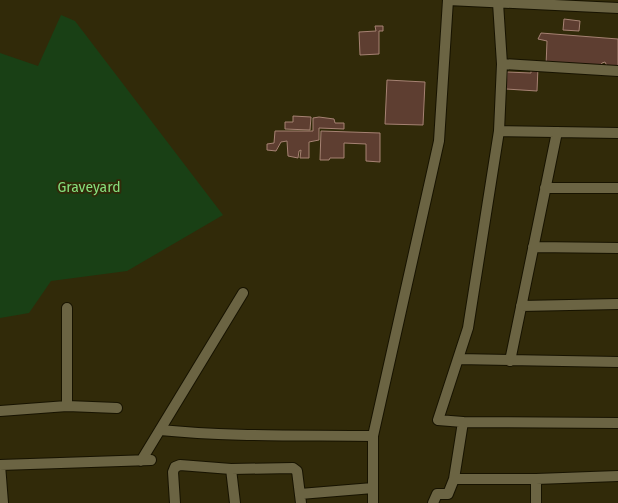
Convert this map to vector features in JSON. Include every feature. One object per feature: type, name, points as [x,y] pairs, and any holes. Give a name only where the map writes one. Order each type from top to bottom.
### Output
[{"type":"street","points":[[373,503],[373,436],[439,141],[448,0],[498,3],[604,4],[618,8]]},
{"type":"street","points":[[498,3],[502,64],[499,131],[468,328],[438,420],[462,422],[618,423]]},
{"type":"street","points":[[502,64],[618,71]]},
{"type":"street","points":[[499,131],[618,133]]},
{"type":"street","points":[[510,361],[557,132]]},
{"type":"street","points":[[545,188],[618,188]]},
{"type":"street","points":[[533,247],[618,248]]},
{"type":"street","points":[[3,503],[0,465],[146,460],[160,430],[243,293]]},
{"type":"street","points":[[521,306],[618,304]]},
{"type":"street","points":[[67,308],[67,406]]},
{"type":"street","points":[[458,359],[618,362]]},
{"type":"street","points":[[0,411],[67,406],[117,408]]},
{"type":"street","points":[[433,503],[437,494],[448,494],[454,479],[462,422]]},
{"type":"street","points":[[160,430],[196,434],[373,436]]},
{"type":"street","points":[[175,503],[173,472],[175,467],[180,465],[231,469],[293,468],[297,471],[300,499],[373,488]]},
{"type":"street","points":[[231,469],[234,503]]},
{"type":"street","points":[[454,479],[536,479],[618,476]]},
{"type":"street","points":[[536,479],[536,503]]},
{"type":"green space","name":"Graveyard","points":[[61,15],[75,21],[223,215],[127,271],[51,281],[29,313],[0,318],[0,53],[38,66]]},
{"type":"building","points":[[564,19],[580,21],[579,31],[563,30]]},
{"type":"building","points":[[375,26],[383,26],[383,31],[379,31],[379,54],[360,55],[359,32],[376,31]]},
{"type":"building","points":[[541,33],[618,39],[618,66],[607,66],[605,62],[602,63],[598,69],[546,66],[547,41],[538,39]]},
{"type":"building","points":[[531,67],[538,67],[537,91],[506,89],[507,72],[531,73]]},
{"type":"building","points":[[387,80],[425,82],[423,125],[385,124]]},
{"type":"building","points":[[293,116],[311,117],[310,130],[285,129],[285,122],[293,122]]},
{"type":"building","points":[[319,117],[334,119],[335,123],[344,123],[344,129],[319,128],[319,140],[309,142],[309,158],[300,158],[301,150],[299,151],[298,158],[288,156],[287,141],[281,142],[276,151],[267,150],[267,144],[274,143],[275,131],[313,131],[313,118]]},
{"type":"building","points":[[321,131],[380,133],[380,162],[366,161],[366,144],[344,143],[344,158],[320,160]]}]
